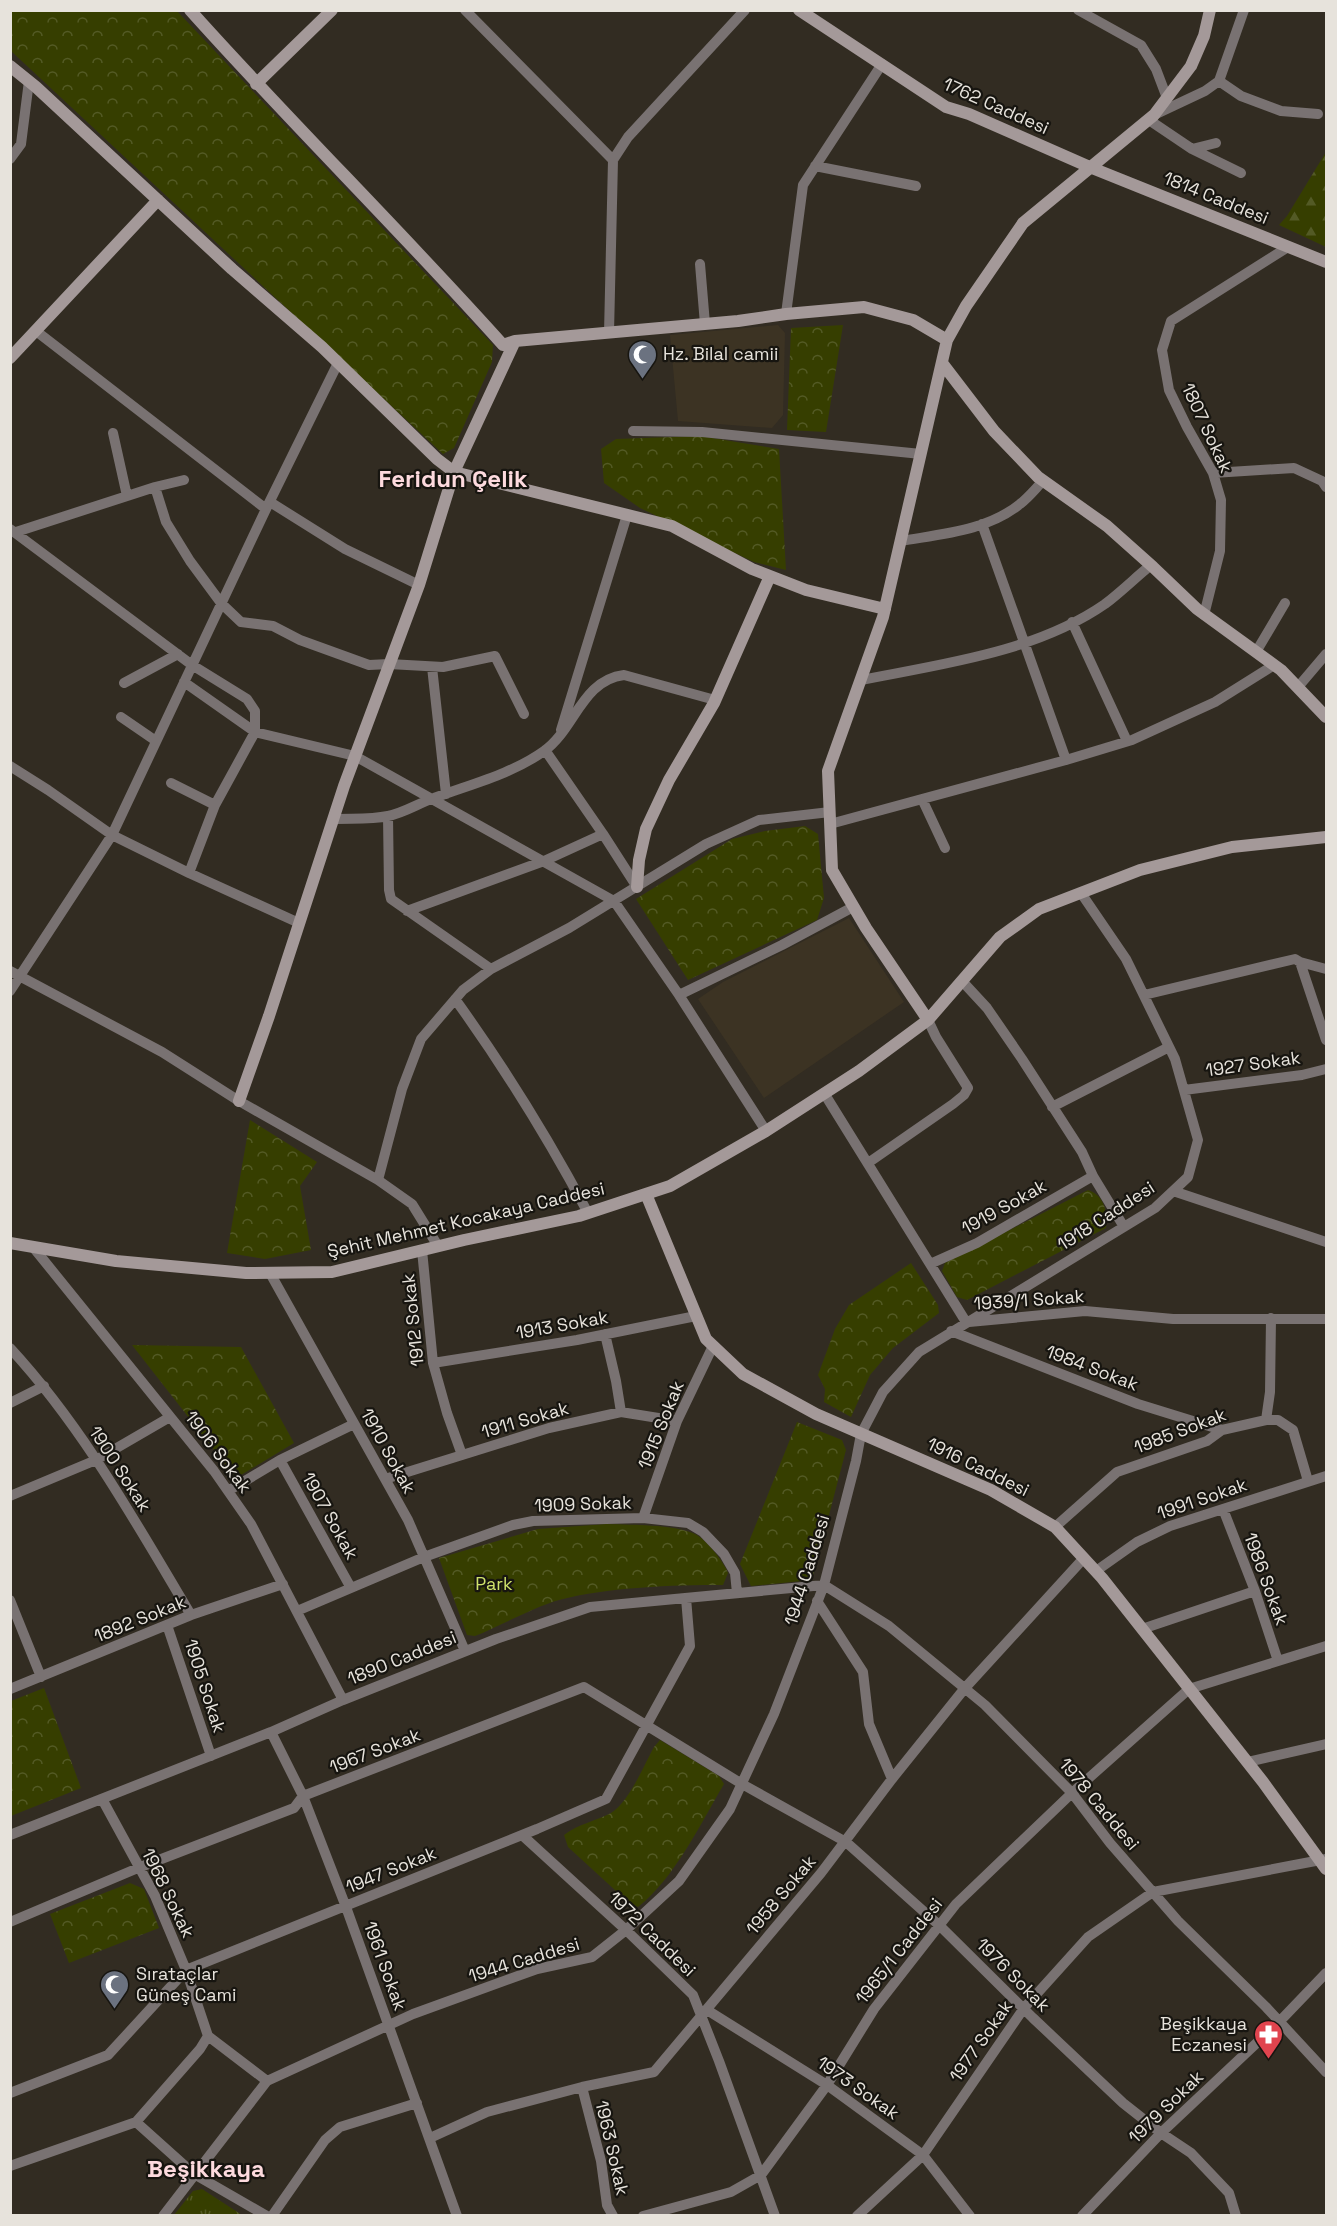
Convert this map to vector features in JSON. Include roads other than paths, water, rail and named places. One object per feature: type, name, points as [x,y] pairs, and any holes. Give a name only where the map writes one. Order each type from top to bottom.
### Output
[{"type":"street","points":[[190,10],[256,84],[442,277],[503,345],[515,341],[864,308],[913,320],[947,340]]},
{"type":"street","points":[[256,84],[332,10]]},
{"type":"street","points":[[465,10],[613,160]]},
{"type":"street","points":[[609,333],[613,160],[628,137],[745,10]]},
{"type":"street","name":"1762 Caddesi","points":[[800,10],[946,107],[969,114],[1092,168]]},
{"type":"street","points":[[1078,10],[1141,45],[1156,69],[1167,98]]},
{"type":"street","points":[[868,1163],[953,1104],[964,1095],[968,1088],[928,1020],[831,870],[828,771],[885,609],[947,340],[966,306],[1023,223],[1151,118],[1167,98],[1191,66],[1204,36],[1210,10]]},
{"type":"street","points":[[1151,118],[1205,92],[1219,81],[1244,10]]},
{"type":"street","points":[[786,314],[803,185],[882,64]]},
{"type":"street","points":[[10,66],[338,363],[436,459],[454,472],[672,526],[752,569],[806,590],[885,609]]},
{"type":"street","points":[[10,159],[21,144],[29,81]]},
{"type":"street","points":[[1219,81],[1241,96],[1281,111],[1318,114]]},
{"type":"street","points":[[1151,118],[1192,149],[1241,174]]},
{"type":"street","points":[[1192,149],[1216,143]]},
{"type":"street","points":[[816,166],[916,186]]},
{"type":"street","name":"1814 Caddesi","points":[[1092,168],[1326,262]]},
{"type":"street","points":[[10,358],[158,200]]},
{"type":"street","name":"1807 Sokak","points":[[1204,615],[1220,551],[1221,500],[1213,473],[1187,428],[1169,390],[1162,350],[1171,321],[1288,247]]},
{"type":"street","points":[[700,264],[705,324]]},
{"type":"street","points":[[36,331],[268,506],[345,549],[419,585]]},
{"type":"street","points":[[239,1101],[333,819],[419,585],[454,472],[515,341]]},
{"type":"street","points":[[10,991],[15,973],[112,835],[221,603],[338,363]]},
{"type":"street","points":[[942,363],[994,431],[1043,481],[1107,526],[1204,615],[1274,665],[1326,717]]},
{"type":"street","points":[[633,431],[702,432],[921,454]]},
{"type":"street","points":[[113,433],[127,496]]},
{"type":"street","points":[[1213,473],[1294,468],[1322,481],[1326,487]]},
{"type":"street","points":[[13,530],[184,480]]},
{"type":"street","points":[[901,542],[982,524],[1020,504],[1043,481]]},
{"type":"street","points":[[154,487],[166,522],[190,561],[221,603],[241,622],[273,626],[300,640],[369,665],[443,667],[495,656],[524,714]]},
{"type":"street","points":[[559,734],[627,515]]},
{"type":"street","points":[[982,524],[1066,760]]},
{"type":"street","points":[[13,530],[192,665],[247,699],[255,711],[255,732],[215,805],[189,873]]},
{"type":"street","points":[[861,680],[984,656],[1052,633],[1105,604],[1151,565]]},
{"type":"street","points":[[637,887],[639,860],[646,829],[669,780],[715,700],[770,576]]},
{"type":"street","points":[[1256,652],[1285,603]]},
{"type":"street","points":[[1072,622],[1127,741]]},
{"type":"street","points":[[124,683],[177,654]]},
{"type":"street","points":[[1298,687],[1326,654]]},
{"type":"street","points":[[378,1180],[402,1089],[421,1039],[463,990],[491,969],[569,928],[706,844],[759,820],[830,818],[922,799],[1127,741],[1215,702],[1274,665]]},
{"type":"street","points":[[432,667],[446,794]]},
{"type":"street","points":[[333,819],[388,816],[518,766],[545,750],[591,691],[615,676],[624,675],[715,700]]},
{"type":"street","points":[[184,682],[255,732],[355,756],[614,901],[679,995],[766,1131]]},
{"type":"street","points":[[121,717],[156,741]]},
{"type":"street","points":[[545,750],[637,887]]},
{"type":"street","points":[[10,766],[112,835],[189,873],[299,922]]},
{"type":"street","points":[[171,783],[215,805]]},
{"type":"street","points":[[922,799],[945,848]]},
{"type":"street","points":[[388,816],[388,890],[391,899],[491,969]]},
{"type":"street","points":[[407,911],[544,861],[603,834]]},
{"type":"street","name":"Şehit Mehmet Kocakaya Caddesi","points":[[10,1244],[116,1261],[246,1273],[332,1272],[588,1213],[670,1186],[766,1131],[859,1071],[928,1020],[999,936],[1039,909],[1140,870],[1232,848],[1326,837]]},
{"type":"street","name":"1918 Caddesi","points":[[861,1434],[883,1392],[919,1352],[1155,1208],[1188,1177],[1198,1140],[1175,1059],[1126,958],[1081,893]]},
{"type":"street","points":[[679,995],[782,945],[853,907]]},
{"type":"street","points":[[1144,995],[1295,959],[1326,969]]},
{"type":"street","points":[[1300,962],[1326,1040]]},
{"type":"street","points":[[15,973],[162,1052],[239,1101],[317,1143],[378,1180],[412,1204],[438,1246]]},
{"type":"street","points":[[962,981],[987,1008],[1082,1152],[1093,1176],[1124,1227]]},
{"type":"street","points":[[455,999],[499,1060],[563,1166],[588,1213]]},
{"type":"street","points":[[1052,1107],[1169,1047]]},
{"type":"street","name":"1927 Sokak","points":[[1184,1090],[1326,1070]]},
{"type":"street","name":"1939/1 Sokak","points":[[824,1093],[966,1322],[1085,1311],[1173,1318],[1326,1319]]},
{"type":"street","name":"1919 Sokak","points":[[930,1264],[977,1243],[1093,1176]]},
{"type":"street","points":[[1173,1191],[1326,1242]]},
{"type":"street","name":"1916 Caddesi","points":[[646,1194],[706,1339],[713,1346],[743,1374],[816,1414],[991,1490],[1055,1527],[1096,1571],[1324,1862]]},
{"type":"street","name":"1906 Sokak","points":[[33,1247],[170,1417],[251,1524],[343,1700]]},
{"type":"street","name":"1912 Sokak","points":[[422,1250],[433,1363],[462,1455]]},
{"type":"street","name":"1910 Sokak","points":[[270,1273],[408,1520],[465,1651]]},
{"type":"street","name":"1913 Sokak","points":[[433,1363],[696,1316]]},
{"type":"street","points":[[1271,1318],[1270,1392],[1266,1420],[1278,1420],[1293,1430],[1308,1481]]},
{"type":"street","name":"1984 Sokak","points":[[951,1331],[1138,1404],[1222,1430]]},
{"type":"street","points":[[605,1334],[621,1412]]},
{"type":"street","name":"1915 Sokak","points":[[643,1518],[676,1421],[713,1346]]},
{"type":"street","name":"1900 Sokak","points":[[10,1348],[44,1386],[111,1480],[191,1615]]},
{"type":"street","points":[[10,1402],[44,1386]]},
{"type":"street","name":"1911 Sokak","points":[[385,1479],[549,1428],[621,1412],[676,1421]]},
{"type":"street","points":[[10,1496],[96,1460],[170,1417]]},
{"type":"street","name":"1985 Sokak","points":[[1055,1527],[1117,1472],[1207,1442],[1222,1430],[1266,1420]]},
{"type":"street","points":[[228,1491],[280,1460],[354,1424]]},
{"type":"street","name":"1944 Caddesi","points":[[163,2216],[267,2081],[388,2024],[537,1970],[592,1957],[626,1930],[679,1881],[730,1809],[774,1713],[824,1585],[861,1434]]},
{"type":"street","name":"1907 Sokak","points":[[280,1460],[351,1588]]},
{"type":"street","name":"1991 Sokak","points":[[1096,1571],[1137,1542],[1170,1526],[1326,1476]]},
{"type":"street","name":"1986 Sokak","points":[[1223,1509],[1255,1591],[1278,1661]]},
{"type":"street","name":"1909 Sokak","points":[[297,1611],[424,1557],[513,1525],[533,1521],[643,1518],[688,1523],[703,1532],[724,1554],[735,1573],[737,1593]]},
{"type":"street","name":"1958 Sokak","points":[[430,2139],[488,2112],[582,2087],[654,2072],[846,1842],[892,1779],[965,1688],[1084,1558]]},
{"type":"street","name":"1892 Sokak","points":[[10,1689],[191,1615],[283,1584]]},
{"type":"street","name":"1890 Caddesi","points":[[10,1835],[271,1732],[465,1651],[590,1607],[824,1585]]},
{"type":"street","name":"1978 Caddesi","points":[[824,1585],[890,1626],[985,1705],[1072,1793],[1110,1843],[1178,1921],[1280,2021],[1326,2072]]},
{"type":"street","points":[[1142,1629],[1255,1591]]},
{"type":"street","name":"1947 Sokak","points":[[10,2092],[108,2055],[186,1970],[522,1835],[606,1798],[690,1646],[686,1598]]},
{"type":"street","points":[[10,1600],[42,1677]]},
{"type":"street","points":[[817,1601],[863,1672],[869,1724],[892,1779]]},
{"type":"street","name":"1905 Sokak","points":[[167,1625],[211,1756]]},
{"type":"street","points":[[1189,1689],[1326,1646]]},
{"type":"street","name":"1967 Sokak","points":[[10,1922],[138,1868],[294,1808],[303,1796],[584,1687],[742,1784]]},
{"type":"street","name":"1965/1 Caddesi","points":[[642,2216],[731,2192],[761,2175],[827,2085],[874,2008],[956,1904],[1072,1793],[1189,1689]]},
{"type":"street","name":"1961 Sokak","points":[[271,1732],[303,1796],[346,1907],[457,2216]]},
{"type":"street","points":[[1247,1762],[1326,1744]]},
{"type":"street","name":"1976 Sokak","points":[[742,1784],[846,1842],[940,1926],[1123,2103],[1191,2153],[1229,2193],[1236,2216]]},
{"type":"street","name":"1968 Sokak","points":[[102,1799],[155,1896],[186,1970],[208,2036]]},
{"type":"street","name":"1972 Caddesi","points":[[522,1835],[693,1995],[704,2013],[775,2216]]},
{"type":"street","name":"1977 Sokak","points":[[857,2216],[923,2155],[1024,2008],[1088,1937],[1154,1892],[1324,1862]]},
{"type":"street","name":"1979 Sokak","points":[[1082,2216],[1161,2133],[1280,2021],[1326,1973]]},
{"type":"street","name":"1973 Sokak","points":[[704,2013],[827,2085],[923,2155],[970,2216]]},
{"type":"street","points":[[10,2166],[136,2122],[200,2049],[208,2036],[267,2081]]},
{"type":"street","name":"1963 Sokak","points":[[582,2087],[601,2161],[607,2205],[613,2216]]},
{"type":"street","points":[[272,2216],[325,2140],[340,2127],[417,2103]]},
{"type":"street","points":[[136,2122],[194,2174],[267,2216]]},
{"type":"place","name":"Hz. Bilal camii","points":[[642,380]]},
{"type":"place","name":"Sırataçlar Güneş Cami","points":[[115,2010]]},
{"type":"place","name":"Beşikkaya Eczanesi","points":[[1268,2060]]},
{"type":"district","name":"Feridun Çelik","points":[[453,479]]},
{"type":"district","name":"Beşikkaya","points":[[206,2169]]},
{"type":"park label","name":"Park","points":[[494,1584]]}]
